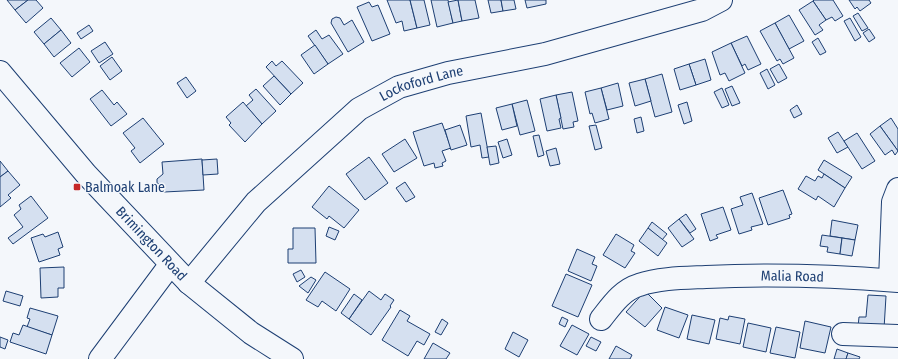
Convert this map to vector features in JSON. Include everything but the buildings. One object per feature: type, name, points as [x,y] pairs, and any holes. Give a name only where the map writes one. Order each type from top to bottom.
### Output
[{"type":"street","name":"Lockoford Lane","points":[[188,282],[256,202],[358,109],[393,91],[448,73],[545,54],[702,10],[721,0]]},
{"type":"street","name":"Brimington Road","points":[[0,72],[86,174],[188,282],[251,333],[292,359]]},
{"type":"street","name":"Malia Road","points":[[601,319],[618,297],[638,285],[662,280],[731,275],[894,281],[896,195]]},
{"type":"street","points":[[102,358],[170,264]]},
{"type":"street","points":[[843,334],[898,336]]},
{"type":"place","name":"Balmoak Lane","points":[[77,187]]}]
